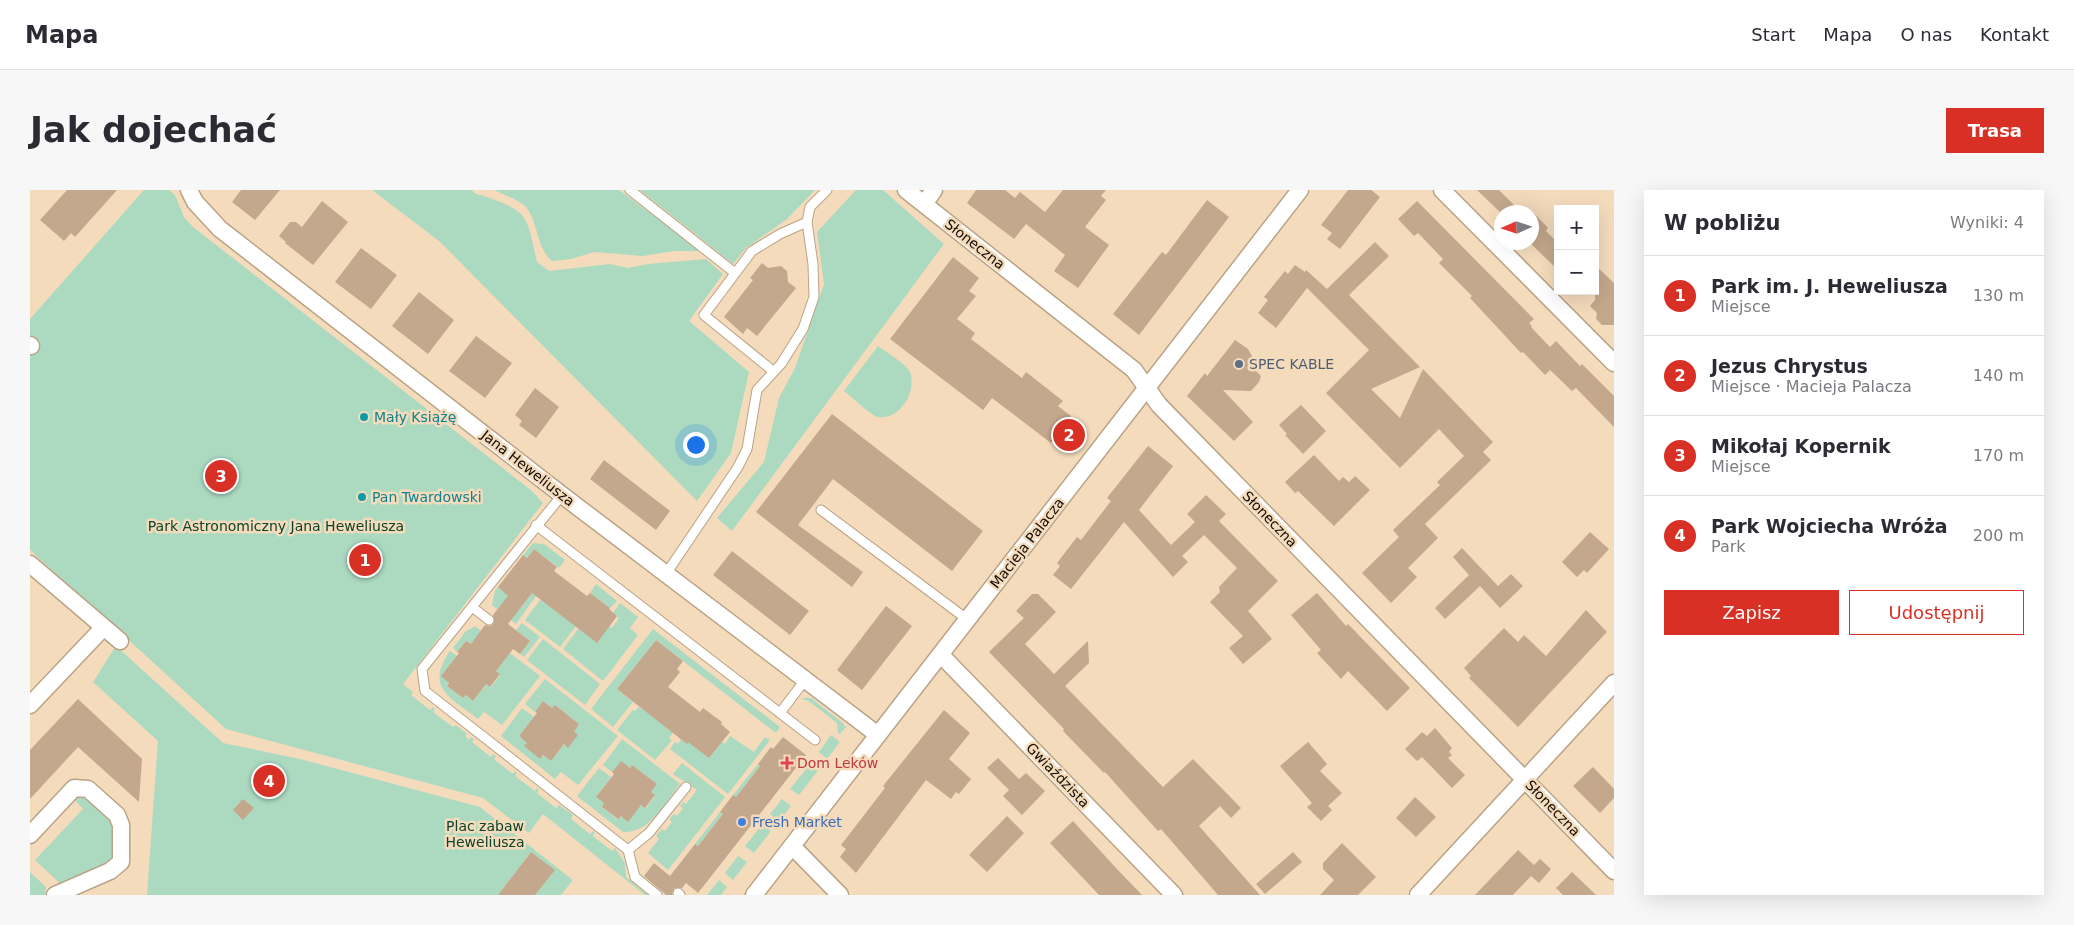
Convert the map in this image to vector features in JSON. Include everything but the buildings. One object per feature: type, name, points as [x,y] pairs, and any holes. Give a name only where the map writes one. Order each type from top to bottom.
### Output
[{"type":"street","name":"Jana Heweliusza","points":[[189,190],[195,202],[220,228],[562,495],[878,735]]},
{"type":"street","name":"Słoneczna","points":[[906,190],[1134,370],[1146,389],[1166,412],[1614,871]]},
{"type":"street","points":[[924,204],[934,190]]},
{"type":"street","name":"Macieja Palacza","points":[[754,895],[1300,190]]},
{"type":"street","points":[[1442,190],[1614,363]]},
{"type":"street","points":[[30,564],[120,642]]},
{"type":"street","points":[[30,705],[103,628]]},
{"type":"street","name":"Gwiaździsta","points":[[941,655],[1174,895]]},
{"type":"street","points":[[1418,895],[1614,683]]},
{"type":"street","points":[[30,835],[74,788],[88,788],[117,815],[122,825],[121,862],[110,871],[55,895]]},
{"type":"street","points":[[792,846],[840,895]]},
{"type":"lane","points":[[630,190],[735,273]]},
{"type":"lane","points":[[666,574],[738,467],[747,449],[757,390],[781,364],[803,329],[814,297],[813,264],[807,222],[810,207],[827,190]]},
{"type":"lane","points":[[773,371],[704,315],[752,251],[780,234],[807,222]]},
{"type":"lane","points":[[562,495],[422,669],[426,691],[628,850],[635,877],[657,895]]},
{"type":"lane","points":[[821,510],[968,620]]},
{"type":"lane","points":[[536,525],[816,740]]},
{"type":"lane","points":[[472,607],[489,620]]},
{"type":"lane","points":[[780,713],[805,680]]},
{"type":"lane","points":[[628,850],[649,833],[686,787]]},
{"type":"green space","name":"Park Astronomiczny Jana Heweliusza","points":[[144,190],[169,190],[175,195],[184,217],[193,227],[532,491],[543,503],[403,684],[413,692],[411,695],[430,710],[433,707],[435,709],[433,712],[453,727],[456,725],[467,734],[465,736],[469,740],[471,737],[474,739],[472,742],[491,757],[493,754],[496,756],[494,759],[513,774],[515,771],[517,773],[515,776],[535,791],[537,788],[539,789],[537,793],[556,808],[559,805],[573,815],[571,819],[590,834],[593,831],[595,832],[593,836],[612,851],[615,848],[625,863],[626,877],[648,895],[645,895],[543,814],[529,833],[483,798],[226,729],[30,550],[30,319]]},
{"type":"green space","points":[[372,190],[472,190],[474,193],[505,204],[516,210],[524,218],[537,262],[549,271],[610,264],[628,268],[648,264],[706,259],[723,274],[689,321],[749,372],[731,453],[697,501],[439,241]]},
{"type":"green space","points":[[494,190],[619,190],[702,251],[674,251],[643,256],[594,252],[571,259],[552,261],[543,249],[526,207]]},
{"type":"green space","points":[[640,190],[815,190],[787,219],[746,248],[733,264]]},
{"type":"green space","points":[[856,190],[883,190],[944,244],[732,531],[717,518],[764,462],[779,398],[795,368],[824,284],[817,232]]},
{"type":"green space","points":[[878,346],[907,367],[911,378],[911,386],[906,402],[894,414],[886,417],[875,416],[844,391]]},
{"type":"green space","points":[[533,543],[544,544],[565,560],[559,568],[534,549],[527,558],[523,555]]},
{"type":"green space","points":[[596,584],[617,601],[610,608],[590,593]]},
{"type":"green space","points":[[498,587],[511,598],[509,602],[519,610],[532,593],[536,596],[516,624],[492,605],[495,591]]},
{"type":"green space","points":[[541,599],[576,626],[560,647],[525,620]]},
{"type":"green space","points":[[620,603],[638,617],[630,628],[638,635],[603,681],[563,649],[578,629],[609,626],[612,628],[619,618],[613,613]]},
{"type":"green space","points":[[522,623],[540,637],[524,657],[520,654],[530,641],[516,630]]},
{"type":"green space","points":[[475,626],[540,676],[502,725],[484,712],[478,719],[450,698],[440,683],[443,664],[450,651],[457,656],[447,686],[463,698],[466,695],[473,701],[486,684],[491,687],[500,675],[496,671],[502,663],[466,641],[457,652],[453,648],[465,632]]},
{"type":"green space","points":[[653,629],[780,727],[776,733],[656,640],[617,689],[633,702],[613,727],[591,709]]},
{"type":"green space","points":[[543,639],[600,684],[585,705],[527,660]]},
{"type":"green space","name":"Plac zabaw Heweliusza","points":[[116,646],[223,743],[300,759],[480,807],[573,880],[561,895],[535,895],[554,870],[531,852],[498,895],[147,895],[158,741],[93,682]]},
{"type":"green space","points":[[545,679],[618,736],[578,785],[561,772],[555,779],[501,736],[522,708],[534,717],[519,736],[527,743],[525,746],[540,758],[543,755],[551,761],[564,744],[568,747],[573,732],[579,724],[555,705],[552,708],[543,701],[535,712],[525,704]]},
{"type":"green space","points":[[801,698],[811,698],[844,724],[844,726],[847,726],[840,734],[838,733],[837,723],[810,702]]},
{"type":"green space","points":[[639,707],[675,730],[669,738],[672,740],[655,760],[617,730],[633,710],[635,711]]},
{"type":"green space","points":[[831,735],[840,742],[827,759],[819,752]]},
{"type":"green space","points":[[730,736],[754,752],[765,737],[770,740],[728,794],[670,749],[675,742],[678,744],[681,739],[689,741],[709,758],[722,742],[725,744]]},
{"type":"green space","points":[[622,739],[680,784],[649,822],[641,828],[623,832],[577,796],[599,768],[611,777],[596,797],[604,803],[602,807],[617,819],[641,805],[646,808],[655,796],[651,792],[657,784],[632,765],[630,768],[621,762],[612,772],[603,765]]},
{"type":"green space","points":[[815,758],[823,764],[799,795],[790,789]]},
{"type":"green space","points":[[682,763],[725,797],[668,870],[648,853],[659,839],[656,836],[662,829],[665,831],[672,822],[669,819],[674,814],[677,816],[683,808],[680,806],[683,802],[686,804],[697,790],[673,774]]},
{"type":"green space","points":[[758,764],[760,766],[736,797],[733,795]]},
{"type":"green space","points":[[87,796],[114,819],[116,859],[64,887],[35,860],[83,809],[74,799]]},
{"type":"green space","points":[[782,799],[791,806],[779,821],[770,814]]},
{"type":"green space","points":[[720,812],[723,814],[698,846],[695,844]]},
{"type":"green space","points":[[762,825],[771,831],[754,853],[745,846]]},
{"type":"green space","points":[[738,856],[747,862],[733,880],[725,873]]},
{"type":"green space","points":[[30,872],[46,887],[45,895],[30,895]]},
{"type":"green space","points":[[719,880],[727,887],[721,895],[707,895]]},
{"type":"place","name":"SPEC KABLE","points":[[1239,364]]},
{"type":"place","name":"Mały Książę","points":[[364,417]]},
{"type":"place","name":"Jezus Chrystus","points":[[1069,435]]},
{"type":"place","name":"Mikołaj Kopernik","points":[[221,476]]},
{"type":"place","name":"Pan Twardowski","points":[[362,497]]},
{"type":"place","name":"Park im. J. Heweliusza","points":[[365,560]]},
{"type":"place","name":"Dom Leków","points":[[787,763]]},
{"type":"place","name":"Park Wojciecha Wróża","points":[[269,781]]},
{"type":"place","name":"Fresh Market","points":[[742,822]]}]
